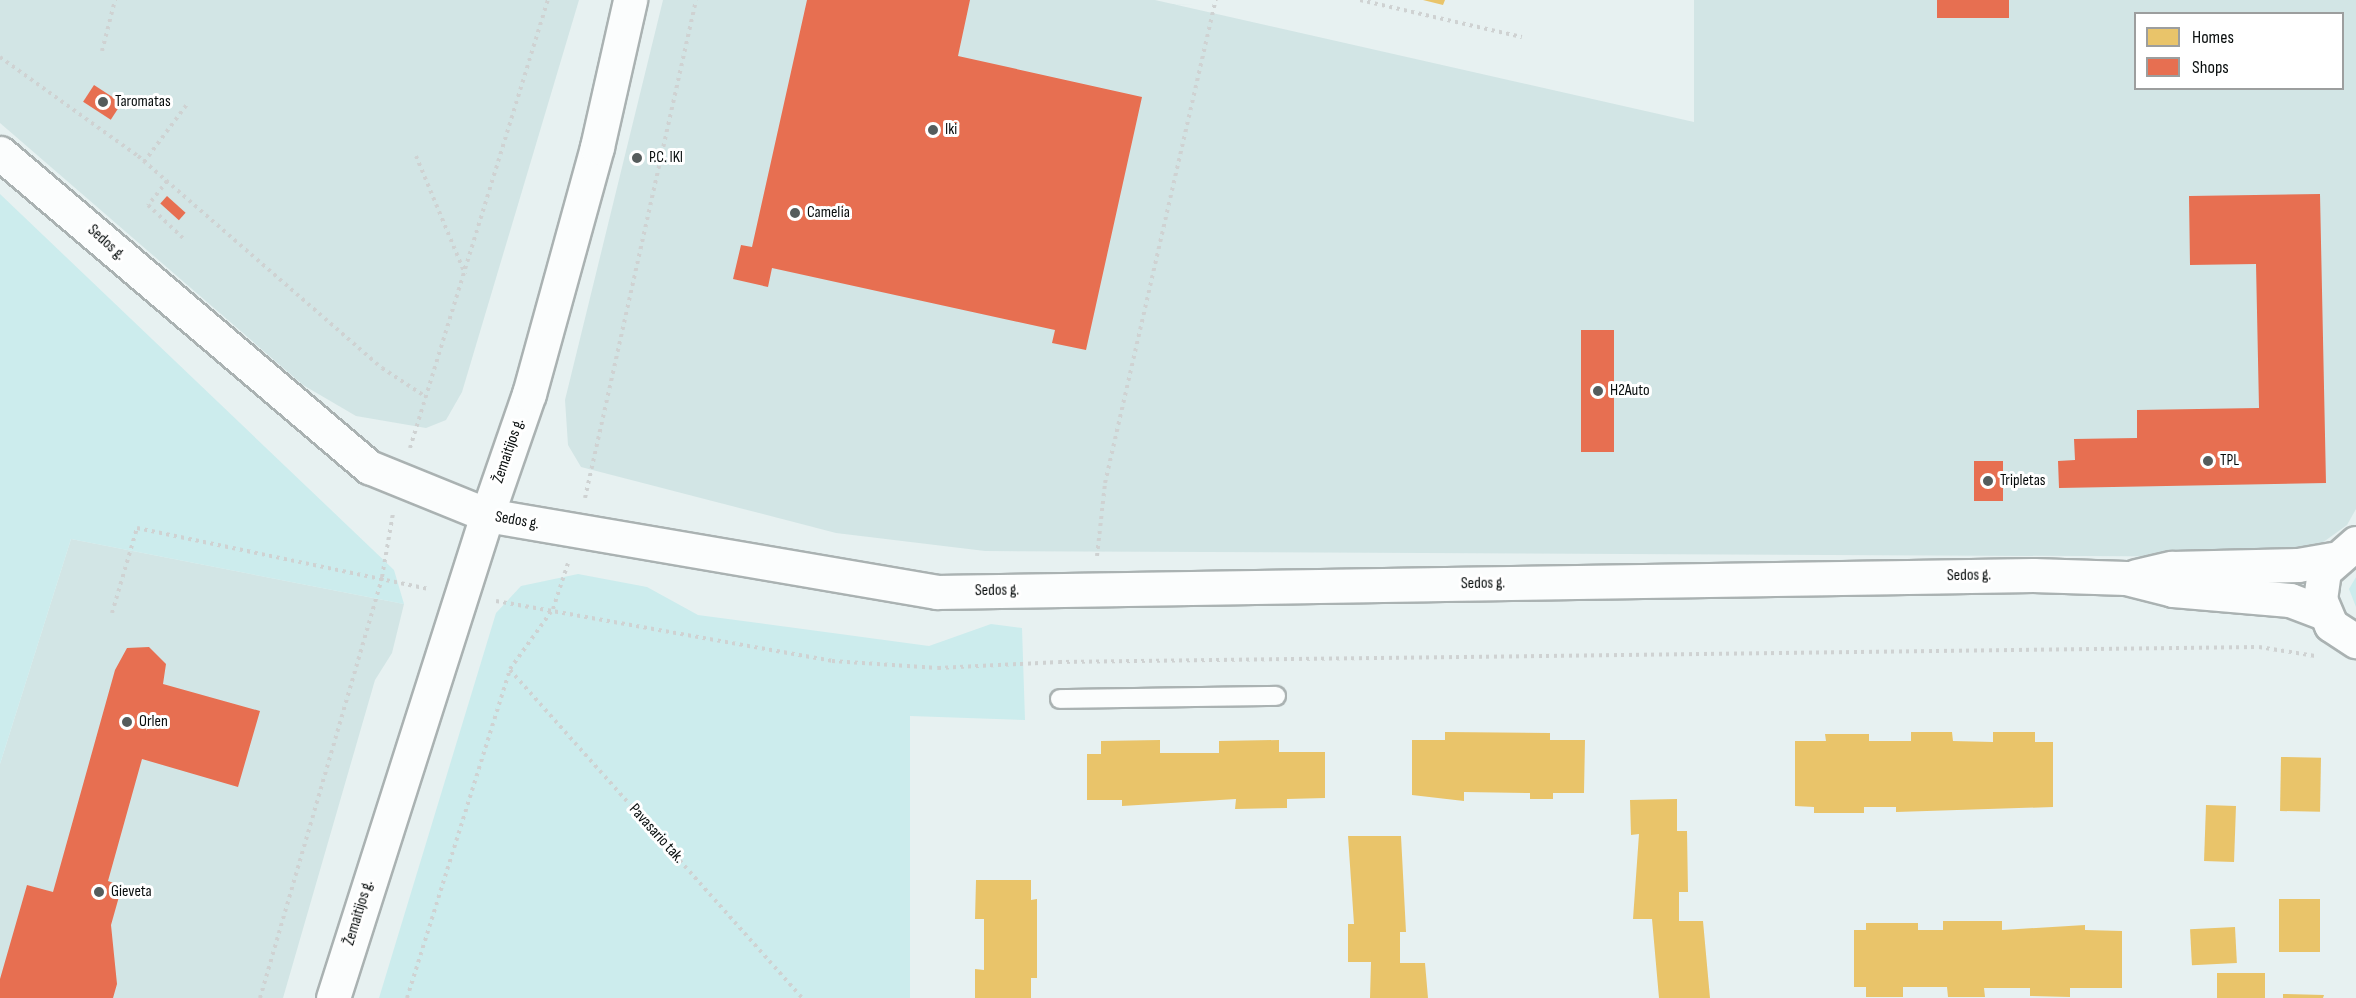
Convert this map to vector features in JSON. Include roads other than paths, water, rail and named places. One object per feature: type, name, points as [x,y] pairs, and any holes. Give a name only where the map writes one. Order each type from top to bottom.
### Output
[{"type":"street","name":"Žemaitijos g.","points":[[333,998],[459,597],[532,383],[597,147],[630,0]]},
{"type":"street","name":"Sedos g.","points":[[0,153],[306,417],[369,467],[399,483],[487,515],[936,592],[2126,578],[2172,568],[2350,547]]},
{"type":"street","points":[[2350,547],[2320,585],[2324,613],[2342,634],[2356,641]]},
{"type":"street","name":"Sedos g.","points":[[2126,578],[2173,590],[2290,600],[2324,613]]},
{"type":"lane","points":[[1060,699],[1276,696]]},
{"type":"place","name":"Taromatas","points":[[103,102]]},
{"type":"place","name":"Iki","points":[[933,130]]},
{"type":"place","name":"P.C. IKI","points":[[637,158]]},
{"type":"place","name":"Camelia","points":[[795,213]]},
{"type":"place","name":"H2Auto","points":[[1598,391]]},
{"type":"place","name":"TPL","points":[[2208,461]]},
{"type":"place","name":"Tripletas","points":[[1988,481]]},
{"type":"place","name":"Orlen","points":[[127,722]]},
{"type":"place","name":"Gieveta","points":[[99,892]]}]
